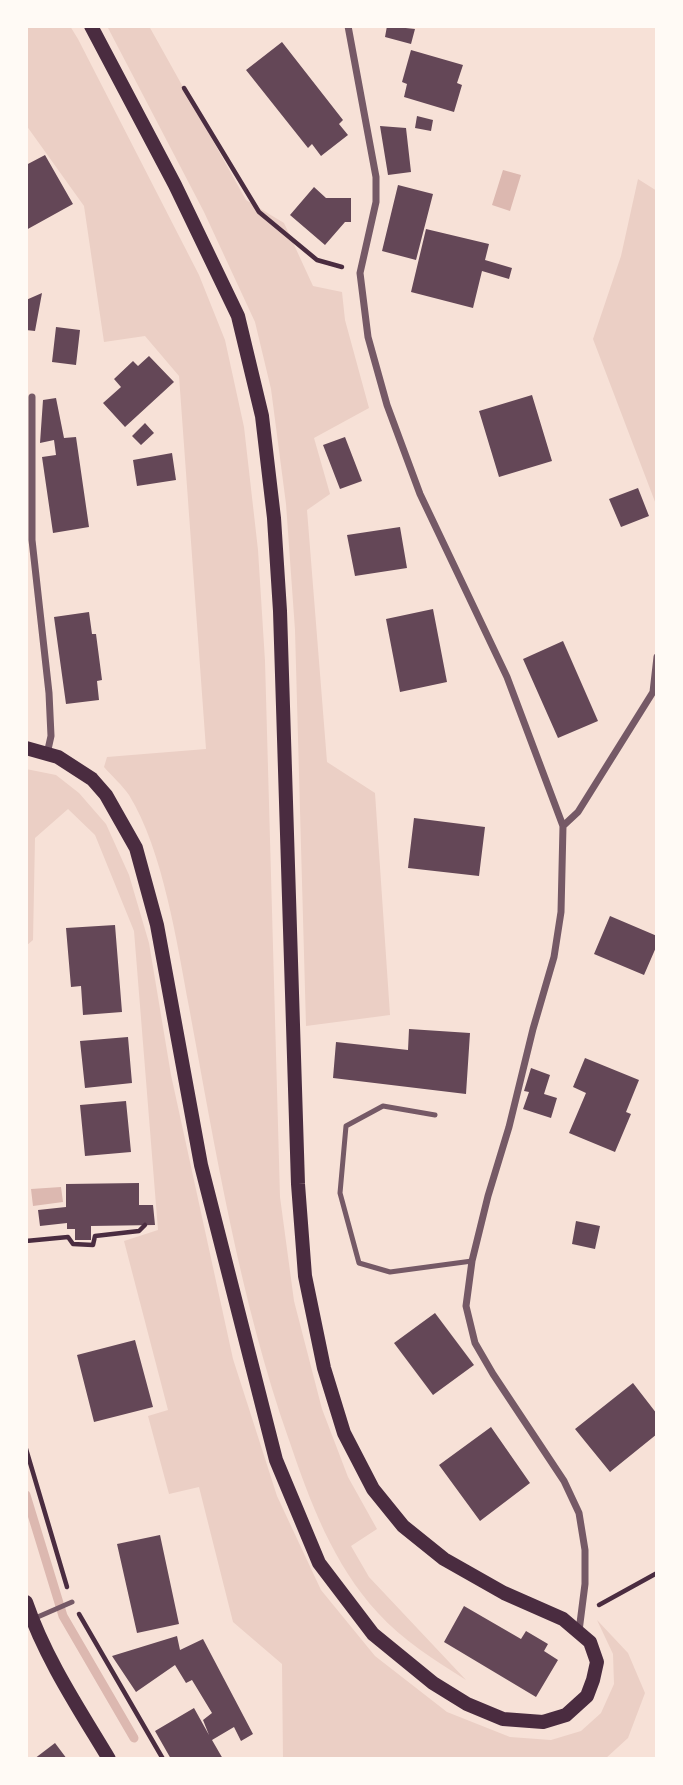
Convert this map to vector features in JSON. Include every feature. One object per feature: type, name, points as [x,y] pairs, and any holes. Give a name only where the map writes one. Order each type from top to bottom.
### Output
[{"type":"main road","points":[[26,748],[76,767],[106,795],[136,848],[157,925],[204,1179],[276,1460],[319,1563],[373,1634],[433,1683],[467,1704],[503,1719],[543,1722],[566,1715],[587,1696],[597,1662],[590,1643],[563,1619],[505,1593],[444,1559],[403,1526],[373,1489],[344,1433],[324,1368],[305,1276],[297,1171],[280,611],[274,518],[261,416],[238,316],[175,185],[91,26]]},
{"type":"main road","points":[[26,1602],[29,1621],[109,1759]]},
{"type":"street","points":[[348,26],[376,177],[376,202],[360,273],[368,337],[387,405],[420,494],[507,677],[563,826],[561,912],[554,957],[472,1261],[466,1306],[475,1342],[564,1481],[579,1513],[585,1550],[585,1584],[579,1632]]},
{"type":"street","points":[[32,397],[32,540],[49,693],[51,736],[47,754]]},
{"type":"street","points":[[563,826],[579,812],[653,692],[657,657]]},
{"type":"lane","points":[[435,1115],[383,1106],[346,1126],[340,1193],[359,1263],[390,1272],[472,1261]]},
{"type":"lane","points":[[29,1621],[70,1603]]},
{"type":"path","points":[[184,88],[259,212],[317,260],[360,273]]},
{"type":"path","points":[[26,1241],[68,1237],[73,1244],[93,1245],[95,1236],[139,1231],[145,1225]]},
{"type":"path","points":[[581,1609],[598,1606],[657,1573]]},
{"type":"shaded area","points":[[26,26],[70,26],[199,275],[225,340],[244,427],[258,550],[265,661],[280,1197],[294,1301],[322,1409],[348,1477],[377,1529],[351,1546],[369,1577],[466,1680],[398,1632],[362,1594],[324,1531],[305,1486],[256,1334],[243,1280],[174,926],[160,869],[141,817],[129,795],[104,767],[107,757],[206,749],[179,376],[145,336],[104,342],[84,206],[26,125]]},
{"type":"shaded area","points":[[107,26],[149,26],[246,200],[284,223],[313,286],[342,292],[345,320],[369,408],[314,438],[330,494],[307,510],[327,762],[375,793],[390,1015],[306,1026],[295,630],[286,504],[271,389],[255,322],[204,212]]},
{"type":"shaded area","points":[[503,170],[521,175],[510,211],[492,205]]},
{"type":"shaded area","points":[[638,179],[657,191],[657,507],[593,339],[621,256]]},
{"type":"shaded area","points":[[26,769],[56,775],[79,793],[106,824],[129,875],[149,943],[171,1075],[233,1359],[277,1496],[321,1590],[375,1656],[447,1712],[510,1737],[551,1740],[581,1731],[601,1713],[614,1684],[613,1654],[597,1620],[628,1653],[645,1693],[628,1738],[605,1759],[283,1759],[282,1664],[233,1622],[199,1487],[169,1494],[148,1416],[168,1410],[124,1241],[158,1230],[134,931],[95,835],[68,809],[35,838],[33,940],[26,946]]},
{"type":"shaded area","points":[[61,1187],[63,1202],[33,1206],[31,1189]]},
{"type":"building","points":[[387,26],[415,29],[411,44],[385,37]]},
{"type":"building","points":[[282,42],[343,120],[339,124],[348,135],[321,156],[312,144],[308,148],[246,70]]},
{"type":"building","points":[[411,50],[463,65],[457,83],[462,85],[454,112],[404,97],[407,84],[402,82]]},
{"type":"building","points":[[417,116],[433,120],[431,131],[415,128]]},
{"type":"building","points":[[380,126],[406,128],[411,172],[388,175]]},
{"type":"building","points":[[45,155],[73,204],[26,230],[26,165]]},
{"type":"building","points":[[398,185],[433,194],[416,260],[382,251]]},
{"type":"building","points":[[314,187],[326,198],[351,198],[351,222],[345,222],[325,245],[290,215]]},
{"type":"building","points":[[426,229],[489,244],[485,260],[512,268],[509,279],[482,271],[473,308],[411,292]]},
{"type":"building","points":[[42,293],[35,331],[26,330],[26,300]]},
{"type":"building","points":[[56,327],[80,330],[76,365],[52,362]]},
{"type":"building","points":[[149,356],[174,382],[125,427],[103,403],[121,387],[114,379],[133,361],[138,366]]},
{"type":"building","points":[[532,395],[552,461],[499,477],[479,411]]},
{"type":"building","points":[[56,398],[64,438],[76,437],[89,527],[53,533],[42,457],[56,455],[54,440],[40,443],[43,400]]},
{"type":"building","points":[[145,423],[154,433],[141,445],[132,436]]},
{"type":"building","points":[[345,437],[362,481],[340,489],[323,445]]},
{"type":"building","points":[[172,453],[176,480],[137,486],[133,460]]},
{"type":"building","points":[[638,488],[649,516],[621,527],[609,499]]},
{"type":"building","points":[[400,527],[407,568],[355,576],[347,535]]},
{"type":"building","points":[[433,609],[447,682],[400,692],[386,619]]},
{"type":"building","points":[[89,612],[92,634],[96,634],[102,680],[97,681],[99,700],[66,704],[54,617]]},
{"type":"building","points":[[563,641],[598,721],[558,738],[523,659]]},
{"type":"building","points":[[414,818],[485,827],[479,876],[408,868]]},
{"type":"building","points":[[610,916],[657,936],[657,945],[644,975],[594,954]]},
{"type":"building","points":[[115,925],[122,1012],[83,1015],[81,986],[71,987],[66,928]]},
{"type":"building","points":[[409,1029],[470,1033],[466,1094],[333,1078],[336,1042],[408,1050]]},
{"type":"building","points":[[128,1037],[132,1083],[85,1088],[80,1041]]},
{"type":"building","points":[[585,1058],[639,1080],[626,1112],[631,1114],[615,1152],[569,1133],[586,1093],[573,1087]]},
{"type":"building","points":[[531,1068],[550,1075],[544,1094],[557,1098],[551,1118],[523,1109],[529,1092],[524,1091]]},
{"type":"building","points":[[126,1101],[131,1152],[85,1156],[80,1105]]},
{"type":"building","points":[[139,1183],[139,1205],[153,1205],[155,1225],[91,1226],[91,1240],[75,1240],[75,1229],[67,1229],[67,1223],[40,1226],[38,1210],[66,1207],[66,1184]]},
{"type":"building","points":[[576,1221],[600,1226],[595,1249],[572,1244]]},
{"type":"building","points":[[435,1313],[474,1365],[433,1395],[394,1343]]},
{"type":"building","points":[[135,1340],[153,1407],[94,1422],[77,1355]]},
{"type":"building","points":[[633,1383],[657,1414],[657,1434],[610,1472],[575,1429]]},
{"type":"building","points":[[491,1427],[530,1483],[480,1521],[439,1465]]},
{"type":"building","points":[[160,1535],[179,1624],[137,1633],[117,1544]]},
{"type":"building","points":[[464,1606],[521,1639],[526,1631],[548,1644],[544,1651],[558,1660],[536,1697],[444,1642]]},
{"type":"building","points":[[177,1636],[180,1650],[203,1639],[253,1734],[241,1741],[234,1727],[212,1740],[223,1759],[171,1759],[155,1731],[194,1708],[209,1735],[203,1720],[212,1713],[192,1680],[186,1683],[175,1665],[136,1692],[112,1656]]},
{"type":"building","points":[[55,1743],[67,1759],[34,1759]]},
{"type":"waterway","points":[[26,1495],[63,1616],[134,1738]]}]
